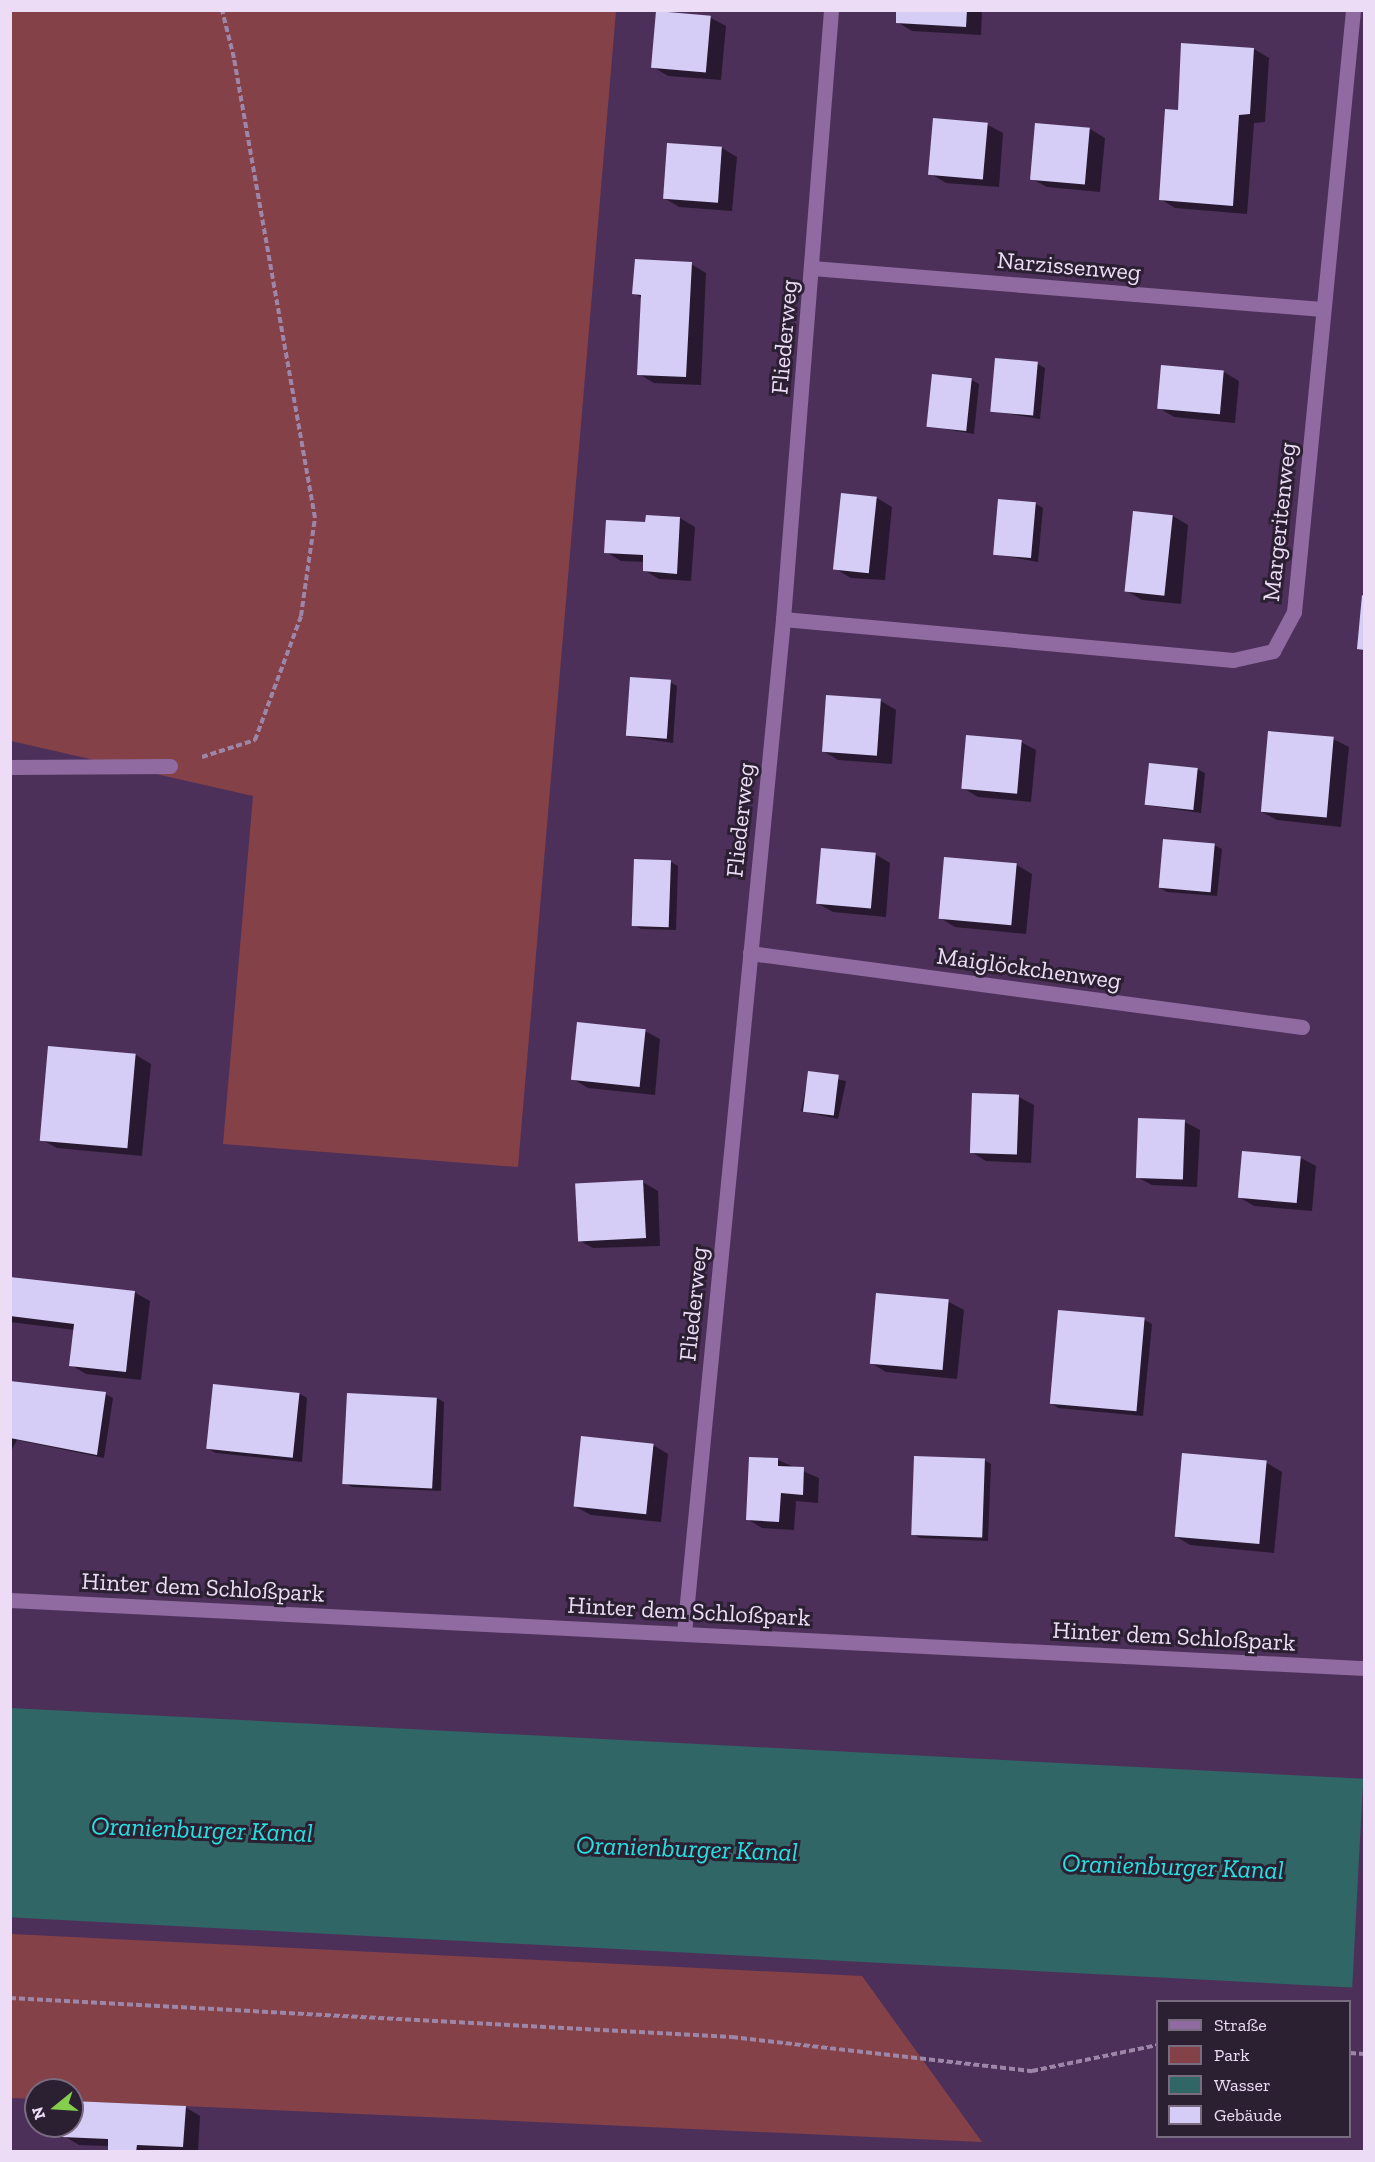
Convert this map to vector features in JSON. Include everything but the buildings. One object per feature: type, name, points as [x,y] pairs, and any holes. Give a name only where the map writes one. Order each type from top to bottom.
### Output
[{"type":"street","name":"Fliederweg","points":[[684,1634],[783,619],[831,10]]},
{"type":"street","name":"Margeritenweg","points":[[783,619],[1233,660],[1273,651],[1294,612],[1353,10]]},
{"type":"street","name":"Narzissenweg","points":[[812,268],[1322,309]]},
{"type":"street","points":[[10,767],[170,766]]},
{"type":"street","name":"Maiglöckchenweg","points":[[750,953],[1302,1027]]},
{"type":"street","name":"Hinter dem Schloßpark","points":[[10,1600],[1365,1668]]},
{"type":"path","points":[[170,766],[255,740],[301,616],[315,518],[234,58],[222,10]]},
{"type":"path","points":[[10,1998],[732,2037],[1032,2071],[1156,2045]]},
{"type":"green space","points":[[11,11],[616,11],[518,1167],[223,1144],[253,796],[11,741]]},
{"type":"green space","points":[[11,1934],[862,1976],[982,2142],[84,2102],[84,2078],[24,2078],[24,2099],[11,2098]]},
{"type":"water","name":"Oranienburger Kanal","points":[[11,1708],[1363,1779],[1352,1988],[10,1917]]}]
